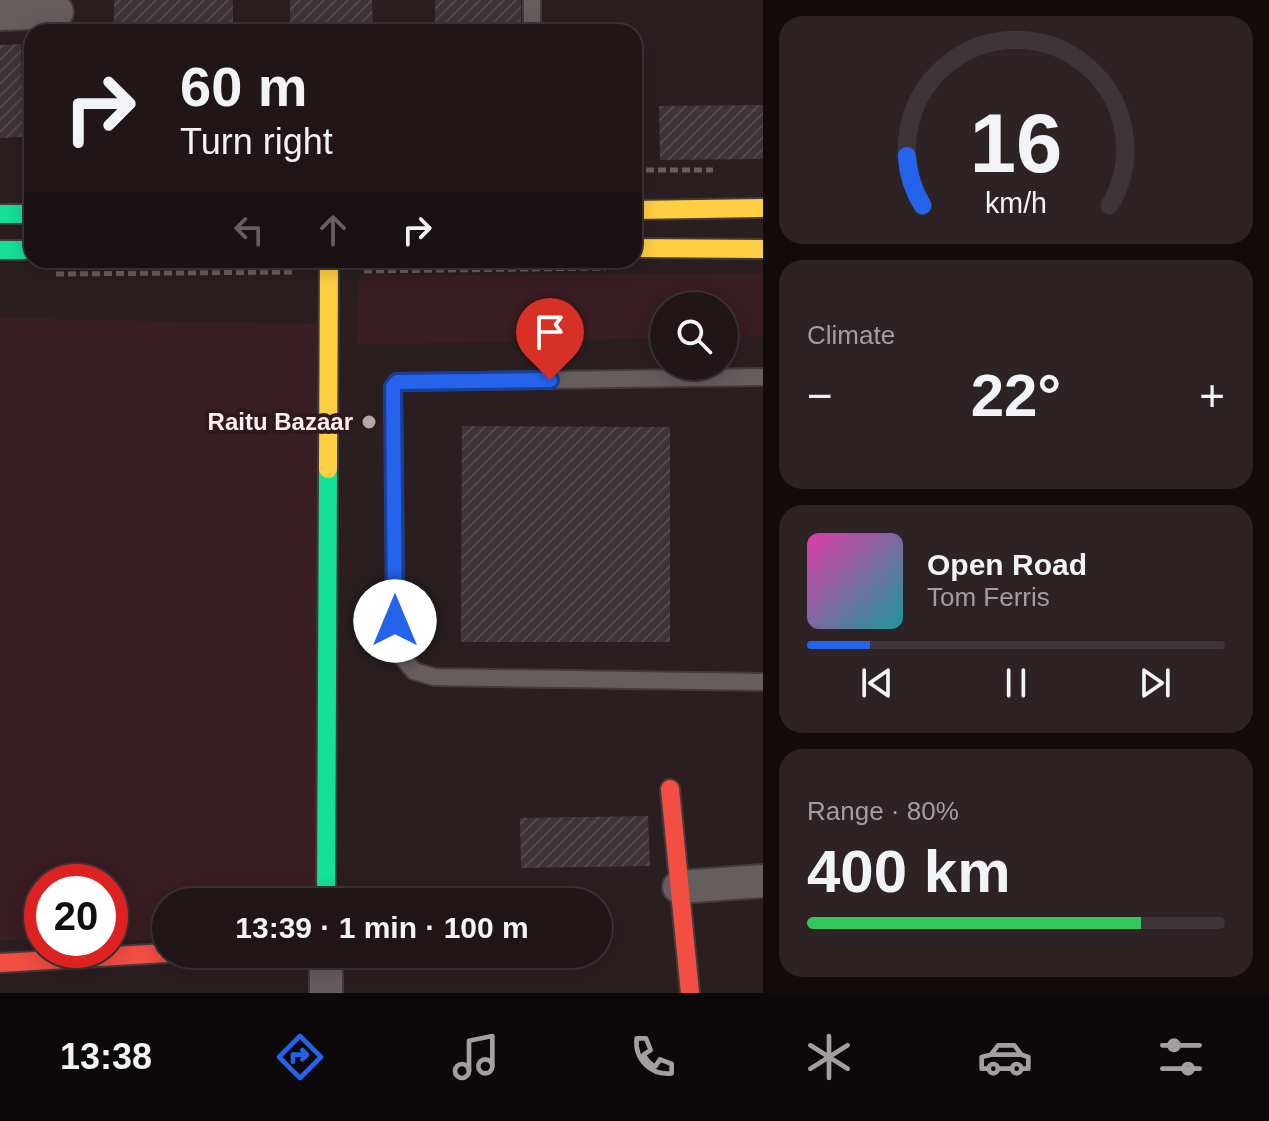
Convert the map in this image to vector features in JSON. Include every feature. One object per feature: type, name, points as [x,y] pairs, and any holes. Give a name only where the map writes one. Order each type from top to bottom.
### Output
[{"type":"street","points":[[0,14],[57,15]]},
{"type":"street","points":[[642,210],[763,208]]},
{"type":"street","points":[[0,214],[24,214]]},
{"type":"street","points":[[642,248],[763,249]]},
{"type":"street","points":[[0,250],[24,250]]},
{"type":"street","points":[[326,888],[329,268]]},
{"type":"street","points":[[670,789],[690,993]]},
{"type":"street","points":[[679,887],[763,881]]},
{"type":"street","points":[[0,963],[152,954]]},
{"type":"street","points":[[326,968],[326,993]]},
{"type":"lane","points":[[532,0],[532,24]]},
{"type":"lane","points":[[763,377],[397,382],[393,387],[396,650],[414,671],[434,677],[763,682]]},
{"type":"path","points":[[642,170],[720,170]]},
{"type":"path","points":[[46,274],[258,268]]},
{"type":"shaded area","points":[[763,273],[763,336],[738,337],[738,292],[650,292],[650,338],[357,345],[359,275]]},
{"type":"shaded area","points":[[0,318],[317,324],[321,888],[152,888],[152,940],[128,940],[128,864],[24,864],[24,940],[0,940]]},
{"type":"building","points":[[114,0],[233,0],[233,24],[114,24]]},
{"type":"building","points":[[290,0],[372,0],[373,24],[290,24]]},
{"type":"building","points":[[435,0],[521,0],[521,24],[435,24]]},
{"type":"building","points":[[21,44],[23,137],[0,138],[0,45]]},
{"type":"building","points":[[763,105],[763,159],[660,160],[659,106]]},
{"type":"building","points":[[462,426],[670,427],[670,642],[461,642]]},
{"type":"building","points":[[648,816],[650,866],[521,868],[520,818]]},
{"type":"traffic: fast","points":[[0,214],[24,214]]},
{"type":"traffic: fast","points":[[0,250],[24,250]]},
{"type":"traffic: fast","points":[[326,888],[328,469]]},
{"type":"traffic: slow","points":[[642,210],[763,208]]},
{"type":"traffic: slow","points":[[642,248],[763,249]]},
{"type":"traffic: slow","points":[[328,469],[329,268]]},
{"type":"traffic: jam","points":[[670,789],[690,993]]},
{"type":"traffic: jam","points":[[0,963],[152,954]]},
{"type":"place","name":"Raitu Bazaar","points":[[369,422]]},
{"type":"route","points":[[395,621],[393,387],[397,382],[550,380]]}]
